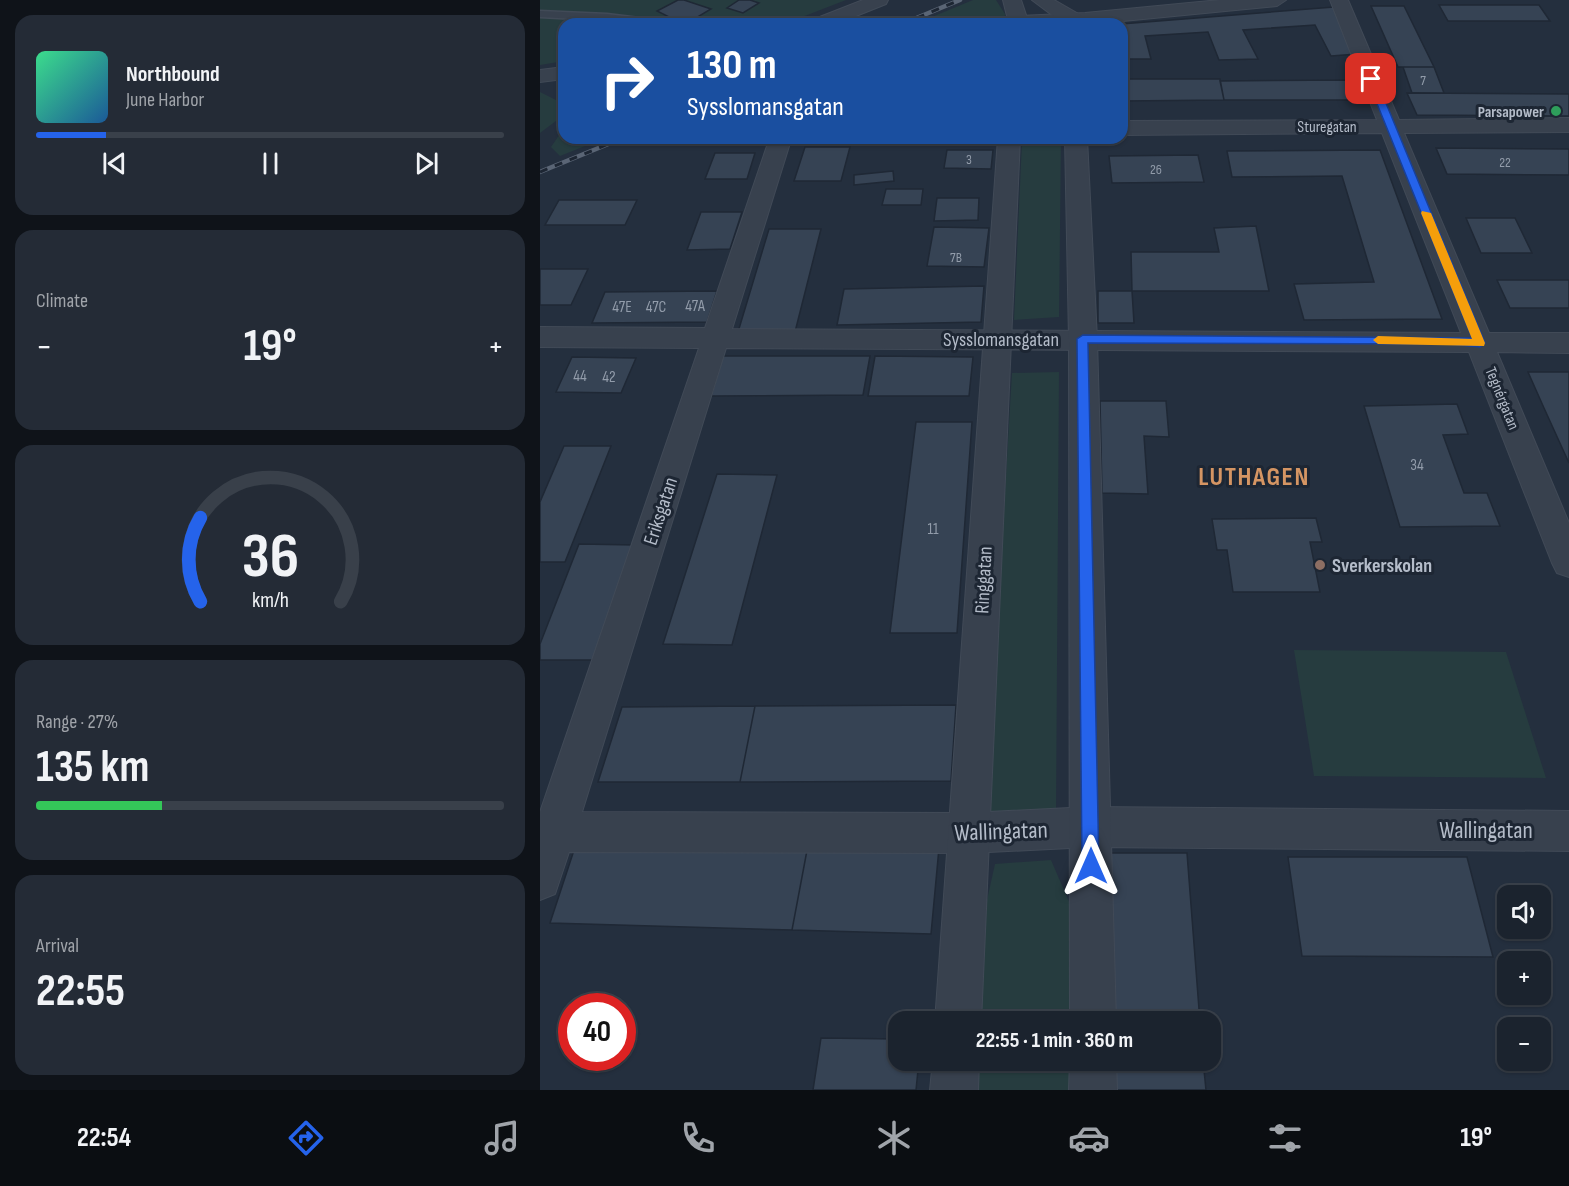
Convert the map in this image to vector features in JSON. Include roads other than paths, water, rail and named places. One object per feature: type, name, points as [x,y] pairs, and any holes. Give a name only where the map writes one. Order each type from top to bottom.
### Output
[{"type":"street","points":[[834,18],[879,0]]},
{"type":"street","points":[[1012,0],[1017,18]]},
{"type":"street","points":[[1041,0],[1068,18]]},
{"type":"street","points":[[1111,18],[1277,0]]},
{"type":"street","name":"Tegnérgatan","points":[[1339,0],[1569,563]]},
{"type":"street","points":[[540,76],[558,74]]},
{"type":"street","name":"Sturegatan","points":[[1128,128],[1569,125]]},
{"type":"street","name":"Eriksgatan","points":[[540,879],[547,832],[716,340],[779,144]]},
{"type":"street","name":"Ringgatan","points":[[959,1011],[1009,144]]},
{"type":"street","points":[[1076,144],[1083,339],[1093,1011]]},
{"type":"street","name":"Sysslomansgatan","points":[[540,337],[716,340],[1448,340],[1480,343],[1569,343]]},
{"type":"street","name":"Wallingatan","points":[[547,832],[969,833],[1090,827],[1569,831]]},
{"type":"street","points":[[954,1090],[955,1071]]},
{"type":"street","points":[[1093,1071],[1093,1090]]},
{"type":"lane","points":[[540,14],[615,18]]},
{"type":"railway","points":[[916,18],[960,0]]},
{"type":"railway","points":[[540,172],[608,144]]},
{"type":"place","name":"Parsapower","points":[[1556,111]]},
{"type":"place","name":"Sverkerskolan","points":[[1320,565]]},
{"type":"district","name":"LUTHAGEN","points":[[1254,476]]}]
